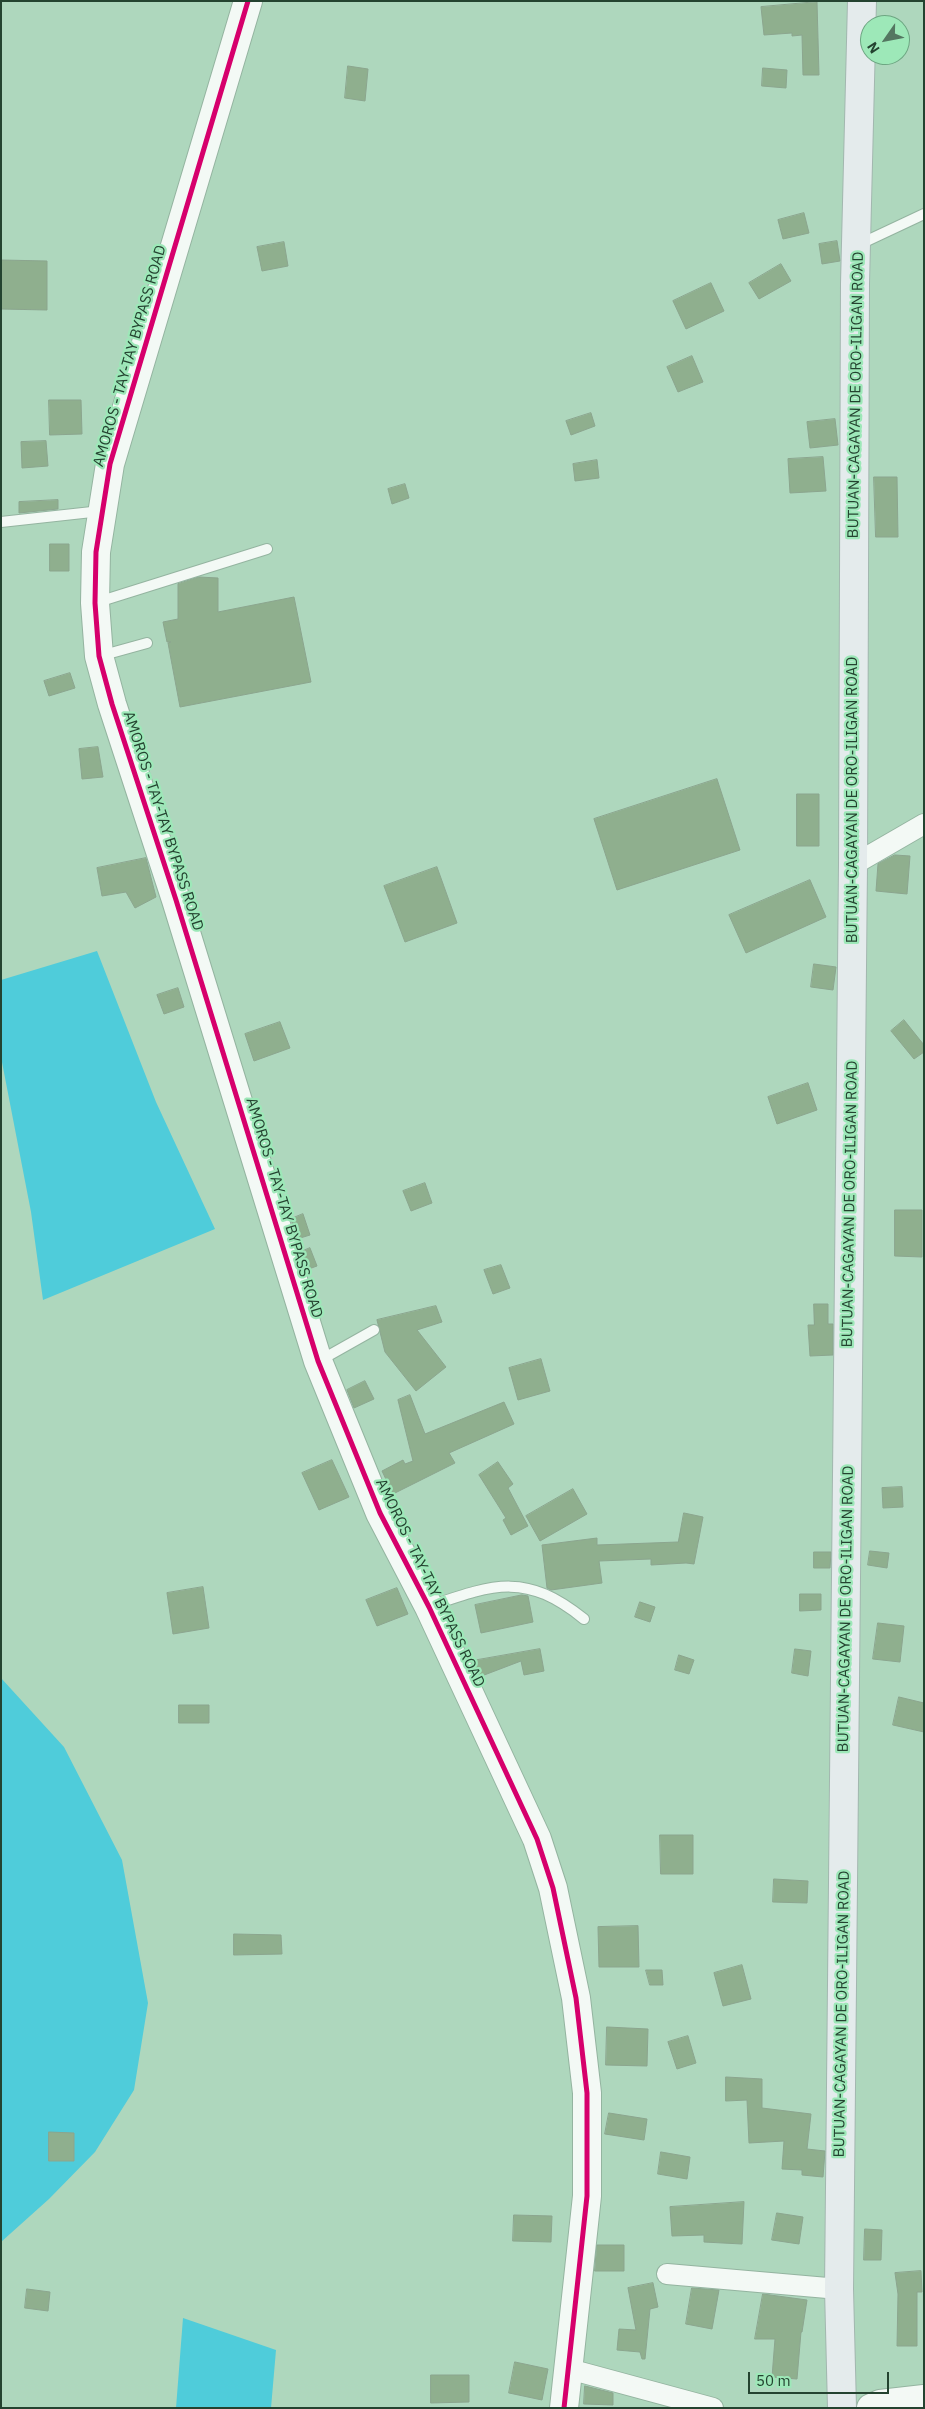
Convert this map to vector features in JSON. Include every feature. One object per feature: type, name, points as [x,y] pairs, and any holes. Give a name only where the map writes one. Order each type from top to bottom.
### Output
[{"type":"highway","name":"BUTUAN-CAGAYAN DE ORO-ILIGAN ROAD","points":[[842,2408],[839,2289],[857,245],[864,8]]},
{"type":"street","name":"AMOROS - TAY-TAY BYPASS ROAD","points":[[248,1],[110,464],[96,552],[94,603],[99,656],[112,704],[176,900],[318,1361],[380,1513],[429,1607],[537,1839],[553,1888],[576,1998],[587,2093],[587,2196],[564,2408]]},
{"type":"street","points":[[853,865],[924,824]]},
{"type":"street","points":[[667,2274],[839,2289]]},
{"type":"street","points":[[569,2368],[712,2408]]},
{"type":"street","points":[[871,2408],[880,2404],[924,2400]]},
{"type":"lane","points":[[857,245],[924,214]]},
{"type":"lane","points":[[1,522],[102,511]]},
{"type":"lane","points":[[94,603],[267,549]]},
{"type":"lane","points":[[99,656],[147,643]]},
{"type":"lane","points":[[318,1361],[374,1330]]},
{"type":"lane","points":[[429,1607],[476,1590],[510,1585],[555,1599],[584,1619]]},
{"type":"water","points":[[97,951],[156,1102],[215,1229],[43,1300],[31,1212],[1,1057],[1,980]]},
{"type":"water","points":[[1,1678],[64,1747],[122,1860],[148,2003],[134,2090],[95,2152],[49,2199],[1,2242]]},
{"type":"water","points":[[183,2318],[276,2350],[271,2408],[176,2408]]},
{"type":"building","points":[[817,2],[819,75],[803,75],[802,35],[792,36],[792,33],[764,35],[761,7]]},
{"type":"building","points":[[348,66],[368,69],[365,101],[345,98]]},
{"type":"building","points":[[763,68],[787,70],[786,88],[762,86]]},
{"type":"building","points":[[804,213],[809,233],[783,239],[778,220]]},
{"type":"building","points":[[837,241],[840,261],[822,264],[819,244]]},
{"type":"building","points":[[284,242],[288,266],[262,271],[257,247]]},
{"type":"building","points":[[1,260],[47,261],[47,310],[1,309]]},
{"type":"building","points":[[781,264],[791,281],[759,299],[749,283]]},
{"type":"building","points":[[711,283],[724,311],[686,329],[673,301]]},
{"type":"building","points":[[692,356],[703,382],[678,392],[667,367]]},
{"type":"building","points":[[49,400],[81,400],[82,434],[50,435]]},
{"type":"building","points":[[591,413],[595,426],[571,435],[566,421]]},
{"type":"building","points":[[835,419],[838,445],[810,448],[807,422]]},
{"type":"building","points":[[46,441],[48,466],[22,468],[21,442]]},
{"type":"building","points":[[823,457],[826,491],[790,493],[788,459]]},
{"type":"building","points":[[597,460],[599,478],[575,481],[573,464]]},
{"type":"building","points":[[874,477],[897,477],[898,537],[876,537]]},
{"type":"building","points":[[405,484],[409,498],[392,504],[388,489]]},
{"type":"building","points":[[58,500],[58,509],[19,513],[19,502]]},
{"type":"building","points":[[50,544],[69,544],[69,571],[50,571]]},
{"type":"building","points":[[199,577],[218,578],[218,612],[294,597],[311,682],[180,707],[168,643],[171,642],[167,642],[163,622],[178,619],[178,584]]},
{"type":"building","points":[[70,673],[75,688],[49,696],[44,681]]},
{"type":"building","points":[[98,747],[103,777],[82,779],[79,749]]},
{"type":"building","points":[[717,779],[740,850],[617,890],[594,819]]},
{"type":"building","points":[[797,794],[819,794],[819,846],[797,846]]},
{"type":"building","points":[[895,855],[910,856],[907,894],[876,891],[878,864]]},
{"type":"building","points":[[146,858],[156,897],[135,908],[126,892],[102,896],[97,868]]},
{"type":"building","points":[[437,867],[457,923],[405,942],[384,886]]},
{"type":"building","points":[[810,880],[826,917],[746,953],[729,915]]},
{"type":"building","points":[[814,964],[836,967],[833,990],[811,987]]},
{"type":"building","points":[[178,988],[184,1007],[164,1014],[157,995]]},
{"type":"building","points":[[904,1020],[924,1045],[924,1052],[914,1059],[891,1031]]},
{"type":"building","points":[[280,1022],[290,1048],[254,1061],[245,1034]]},
{"type":"building","points":[[808,1083],[817,1110],[777,1124],[768,1097]]},
{"type":"building","points":[[425,1183],[432,1203],[411,1211],[403,1191]]},
{"type":"building","points":[[895,1210],[922,1210],[922,1257],[895,1256]]},
{"type":"building","points":[[303,1214],[310,1235],[297,1239],[291,1219]]},
{"type":"building","points":[[310,1248],[317,1266],[306,1270],[301,1252]]},
{"type":"building","points":[[501,1265],[510,1288],[493,1294],[484,1270]]},
{"type":"building","points":[[814,1304],[828,1304],[828,1324],[833,1324],[833,1355],[810,1356],[808,1325],[814,1325]]},
{"type":"building","points":[[436,1306],[442,1322],[417,1330],[446,1367],[416,1391],[385,1352],[377,1320]]},
{"type":"building","points":[[541,1359],[550,1391],[518,1400],[509,1368]]},
{"type":"building","points":[[365,1381],[374,1399],[354,1408],[347,1390]]},
{"type":"building","points":[[410,1395],[425,1434],[504,1402],[514,1424],[449,1453],[455,1463],[393,1494],[382,1471],[403,1460],[405,1464],[413,1461],[398,1400]]},
{"type":"building","points":[[332,1460],[349,1497],[319,1510],[302,1473]]},
{"type":"building","points":[[498,1462],[513,1484],[508,1488],[528,1526],[511,1535],[503,1520],[506,1518],[479,1475]]},
{"type":"building","points":[[902,1487],[903,1507],[883,1508],[882,1488]]},
{"type":"building","points":[[573,1489],[587,1514],[540,1541],[526,1516]]},
{"type":"building","points":[[684,1513],[703,1517],[694,1564],[651,1565],[651,1559],[599,1561],[602,1583],[551,1590],[547,1588],[542,1545],[597,1538],[597,1545],[678,1542]]},
{"type":"building","points":[[870,1551],[889,1553],[887,1568],[868,1565]]},
{"type":"building","points":[[814,1552],[831,1552],[830,1568],[814,1568]]},
{"type":"building","points":[[203,1587],[209,1628],[173,1634],[167,1593]]},
{"type":"building","points":[[397,1588],[408,1614],[377,1626],[366,1600]]},
{"type":"building","points":[[800,1594],[821,1594],[821,1610],[800,1611]]},
{"type":"building","points":[[522,1595],[528,1596],[533,1622],[481,1633],[475,1605]]},
{"type":"building","points":[[640,1602],[655,1607],[650,1622],[635,1617]]},
{"type":"building","points":[[878,1623],[904,1626],[900,1662],[873,1659]]},
{"type":"building","points":[[540,1649],[544,1671],[524,1675],[521,1661],[479,1677],[472,1661]]},
{"type":"building","points":[[795,1649],[811,1651],[808,1676],[792,1673]]},
{"type":"building","points":[[679,1655],[694,1660],[689,1674],[675,1670]]},
{"type":"building","points":[[899,1697],[924,1703],[924,1732],[893,1725]]},
{"type":"building","points":[[179,1705],[209,1705],[209,1723],[179,1723]]},
{"type":"building","points":[[660,1835],[693,1835],[693,1874],[661,1874]]},
{"type":"building","points":[[774,1879],[808,1881],[807,1903],[773,1902]]},
{"type":"building","points":[[638,1926],[639,1967],[599,1967],[598,1927]]},
{"type":"building","points":[[234,1934],[281,1935],[282,1954],[234,1955]]},
{"type":"building","points":[[742,1965],[751,1999],[723,2006],[714,1973]]},
{"type":"building","points":[[646,1970],[662,1970],[663,1985],[650,1985]]},
{"type":"building","points":[[607,2027],[648,2029],[647,2066],[606,2065]]},
{"type":"building","points":[[688,2036],[696,2063],[677,2069],[668,2042]]},
{"type":"building","points":[[726,2077],[762,2079],[762,2108],[811,2114],[807,2149],[825,2151],[823,2177],[802,2175],[802,2170],[782,2169],[784,2141],[749,2143],[747,2100],[726,2101]]},
{"type":"building","points":[[609,2113],[647,2119],[644,2140],[605,2134]]},
{"type":"building","points":[[49,2132],[74,2133],[74,2161],[49,2161]]},
{"type":"building","points":[[661,2152],[690,2157],[687,2179],[658,2174]]},
{"type":"building","points":[[744,2202],[742,2244],[704,2242],[704,2235],[672,2236],[670,2207]]},
{"type":"building","points":[[777,2213],[803,2217],[799,2244],[772,2240]]},
{"type":"building","points":[[514,2215],[552,2216],[551,2242],[513,2241]]},
{"type":"building","points":[[865,2229],[882,2230],[881,2260],[864,2260]]},
{"type":"building","points":[[597,2245],[624,2245],[624,2271],[595,2271]]},
{"type":"building","points":[[921,2271],[922,2292],[917,2292],[917,2346],[897,2346],[898,2294],[895,2273]]},
{"type":"building","points":[[653,2283],[658,2307],[650,2309],[645,2359],[642,2359],[640,2352],[617,2350],[619,2329],[636,2330],[628,2288]]},
{"type":"building","points":[[692,2288],[719,2290],[712,2329],[686,2324]]},
{"type":"building","points":[[27,2289],[50,2292],[48,2311],[25,2308]]},
{"type":"building","points":[[763,2294],[807,2300],[801,2332],[797,2379],[772,2377],[775,2339],[755,2339]]},
{"type":"building","points":[[515,2362],[548,2369],[542,2400],[509,2393]]},
{"type":"building","points":[[431,2375],[469,2375],[469,2402],[431,2403]]},
{"type":"building","points":[[585,2386],[613,2393],[613,2405],[584,2404]]},
{"type":"cycle path","points":[[248,1],[110,464],[96,552],[95,603],[99,656],[112,704],[176,900],[318,1361],[380,1513],[429,1607],[537,1839],[553,1888],[576,1998],[587,2093],[587,2196],[564,2408]]}]
